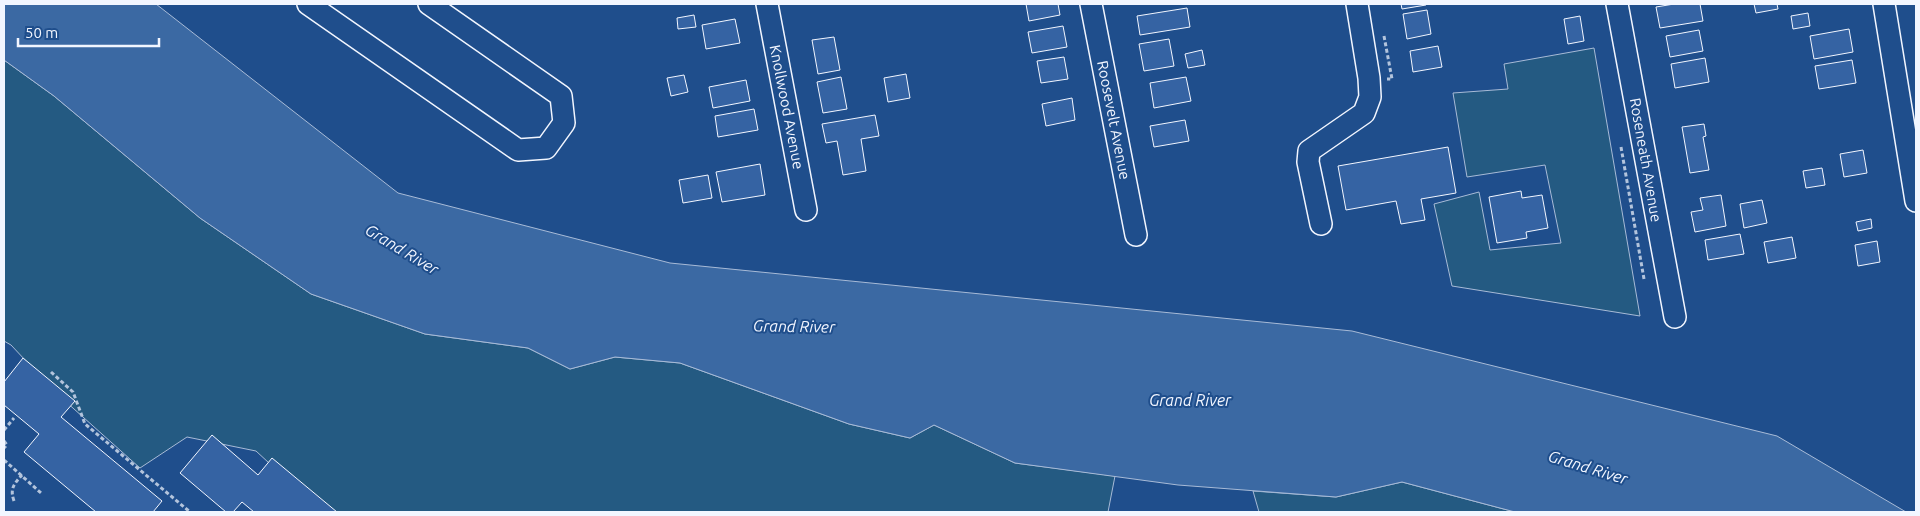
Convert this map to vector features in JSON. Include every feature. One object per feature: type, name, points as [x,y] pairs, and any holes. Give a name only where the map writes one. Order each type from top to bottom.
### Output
[{"type":"street","points":[[308,4],[518,150],[546,148],[564,123],[560,96],[429,4]]},
{"type":"street","name":"Knollwood Avenue","points":[[768,4],[806,210]]},
{"type":"street","name":"Roosevelt Avenue","points":[[1091,4],[1136,236]]},
{"type":"street","points":[[1321,224],[1308,162],[1309,151],[1364,113],[1370,97],[1369,78],[1357,4]]},
{"type":"street","name":"Roseneath Avenue","points":[[1618,4],[1675,317]]},
{"type":"street","points":[[1884,4],[1916,201]]},
{"type":"path","points":[[50,372],[73,392],[85,424],[190,512]]},
{"type":"path","points":[[4,430],[14,418]]},
{"type":"path","points":[[4,441],[7,444],[4,448]]},
{"type":"path","points":[[4,460],[40,492]]},
{"type":"path","points":[[14,501],[11,492],[12,486],[22,476]]},
{"type":"shaded area","points":[[1594,48],[1640,316],[1452,286],[1434,204],[1479,192],[1490,250],[1561,243],[1545,165],[1467,177],[1453,93],[1508,89],[1504,64]]},
{"type":"shaded area","points":[[4,60],[54,96],[200,218],[311,294],[425,334],[528,348],[570,369],[615,357],[680,363],[849,424],[910,438],[934,425],[1015,463],[1115,476],[1108,512],[322,512],[256,451],[187,437],[140,468],[55,392],[11,345],[4,341]]},
{"type":"shaded area","points":[[1402,482],[1515,512],[1259,512],[1253,491],[1336,497]]},
{"type":"water","name":"Grand River","points":[[4,4],[156,4],[398,193],[670,263],[1352,331],[1777,436],[1906,512],[1515,512],[1402,482],[1336,497],[1178,485],[1015,463],[934,425],[910,438],[849,424],[680,363],[615,357],[570,369],[528,348],[425,334],[311,294],[200,218],[54,96],[4,60]]},
{"type":"building","points":[[1026,4],[1058,4],[1060,15],[1029,21]]},
{"type":"building","points":[[1401,4],[1426,4],[1426,5],[1402,9]]},
{"type":"building","points":[[1674,4],[1700,4],[1703,21],[1660,28],[1656,7]]},
{"type":"building","points":[[1754,4],[1777,4],[1778,9],[1756,13]]},
{"type":"building","points":[[1187,8],[1190,27],[1140,35],[1137,16]]},
{"type":"building","points":[[1427,10],[1431,34],[1407,39],[1403,14]]},
{"type":"building","points":[[1808,13],[1810,26],[1793,29],[1791,16]]},
{"type":"building","points":[[694,15],[696,27],[678,29],[677,18]]},
{"type":"building","points":[[1580,16],[1584,41],[1568,44],[1564,19]]},
{"type":"building","points":[[735,19],[740,43],[706,49],[702,25]]},
{"type":"building","points":[[1063,26],[1067,47],[1032,53],[1028,32]]},
{"type":"building","points":[[1849,29],[1853,52],[1814,59],[1810,36]]},
{"type":"building","points":[[1699,30],[1703,51],[1670,57],[1666,36]]},
{"type":"building","points":[[834,37],[840,70],[818,74],[812,40]]},
{"type":"building","points":[[1169,39],[1174,66],[1144,71],[1139,44]]},
{"type":"building","points":[[1438,46],[1442,67],[1413,72],[1410,51]]},
{"type":"building","points":[[1202,50],[1205,65],[1188,68],[1185,54]]},
{"type":"building","points":[[1064,57],[1068,79],[1041,83],[1037,61]]},
{"type":"building","points":[[1705,58],[1709,82],[1675,88],[1671,64]]},
{"type":"building","points":[[1852,60],[1856,83],[1819,89],[1815,66]]},
{"type":"building","points":[[906,74],[910,98],[888,102],[884,78]]},
{"type":"building","points":[[684,75],[688,92],[671,96],[667,78]]},
{"type":"building","points":[[841,77],[847,109],[823,113],[817,82]]},
{"type":"building","points":[[1186,77],[1191,101],[1154,108],[1150,83]]},
{"type":"building","points":[[746,80],[750,101],[713,108],[709,87]]},
{"type":"building","points":[[1072,98],[1075,120],[1046,126],[1042,104]]},
{"type":"building","points":[[754,109],[758,130],[718,137],[715,116]]},
{"type":"building","points":[[875,115],[879,136],[861,139],[866,171],[843,175],[837,141],[826,143],[822,124]]},
{"type":"building","points":[[1185,120],[1189,141],[1154,147],[1150,126]]},
{"type":"building","points":[[1704,124],[1706,136],[1703,137],[1709,170],[1690,173],[1682,127]]},
{"type":"building","points":[[1448,147],[1456,193],[1421,199],[1425,220],[1401,224],[1396,201],[1346,210],[1338,166]]},
{"type":"building","points":[[1863,150],[1867,173],[1844,177],[1840,154]]},
{"type":"building","points":[[760,164],[765,195],[722,202],[716,172]]},
{"type":"building","points":[[1822,168],[1825,185],[1806,188],[1803,171]]},
{"type":"building","points":[[708,175],[712,198],[683,203],[679,180]]},
{"type":"building","points":[[1521,191],[1522,198],[1542,195],[1548,228],[1526,232],[1527,238],[1497,243],[1489,197]]},
{"type":"building","points":[[1721,195],[1726,226],[1695,232],[1691,212],[1703,210],[1700,198]]},
{"type":"building","points":[[1762,200],[1767,223],[1744,228],[1740,204]]},
{"type":"building","points":[[1871,219],[1872,228],[1858,231],[1856,222]]},
{"type":"building","points":[[1740,234],[1744,254],[1708,260],[1705,240]]},
{"type":"building","points":[[1792,237],[1796,258],[1768,263],[1764,242]]},
{"type":"building","points":[[1877,241],[1880,262],[1858,266],[1855,245]]},
{"type":"building","points":[[23,358],[75,401],[61,417],[162,501],[153,512],[96,512],[24,452],[39,434],[4,405],[4,382]]},
{"type":"building","points":[[212,435],[258,475],[272,458],[337,512],[254,512],[242,502],[233,512],[226,512],[180,473]]}]
